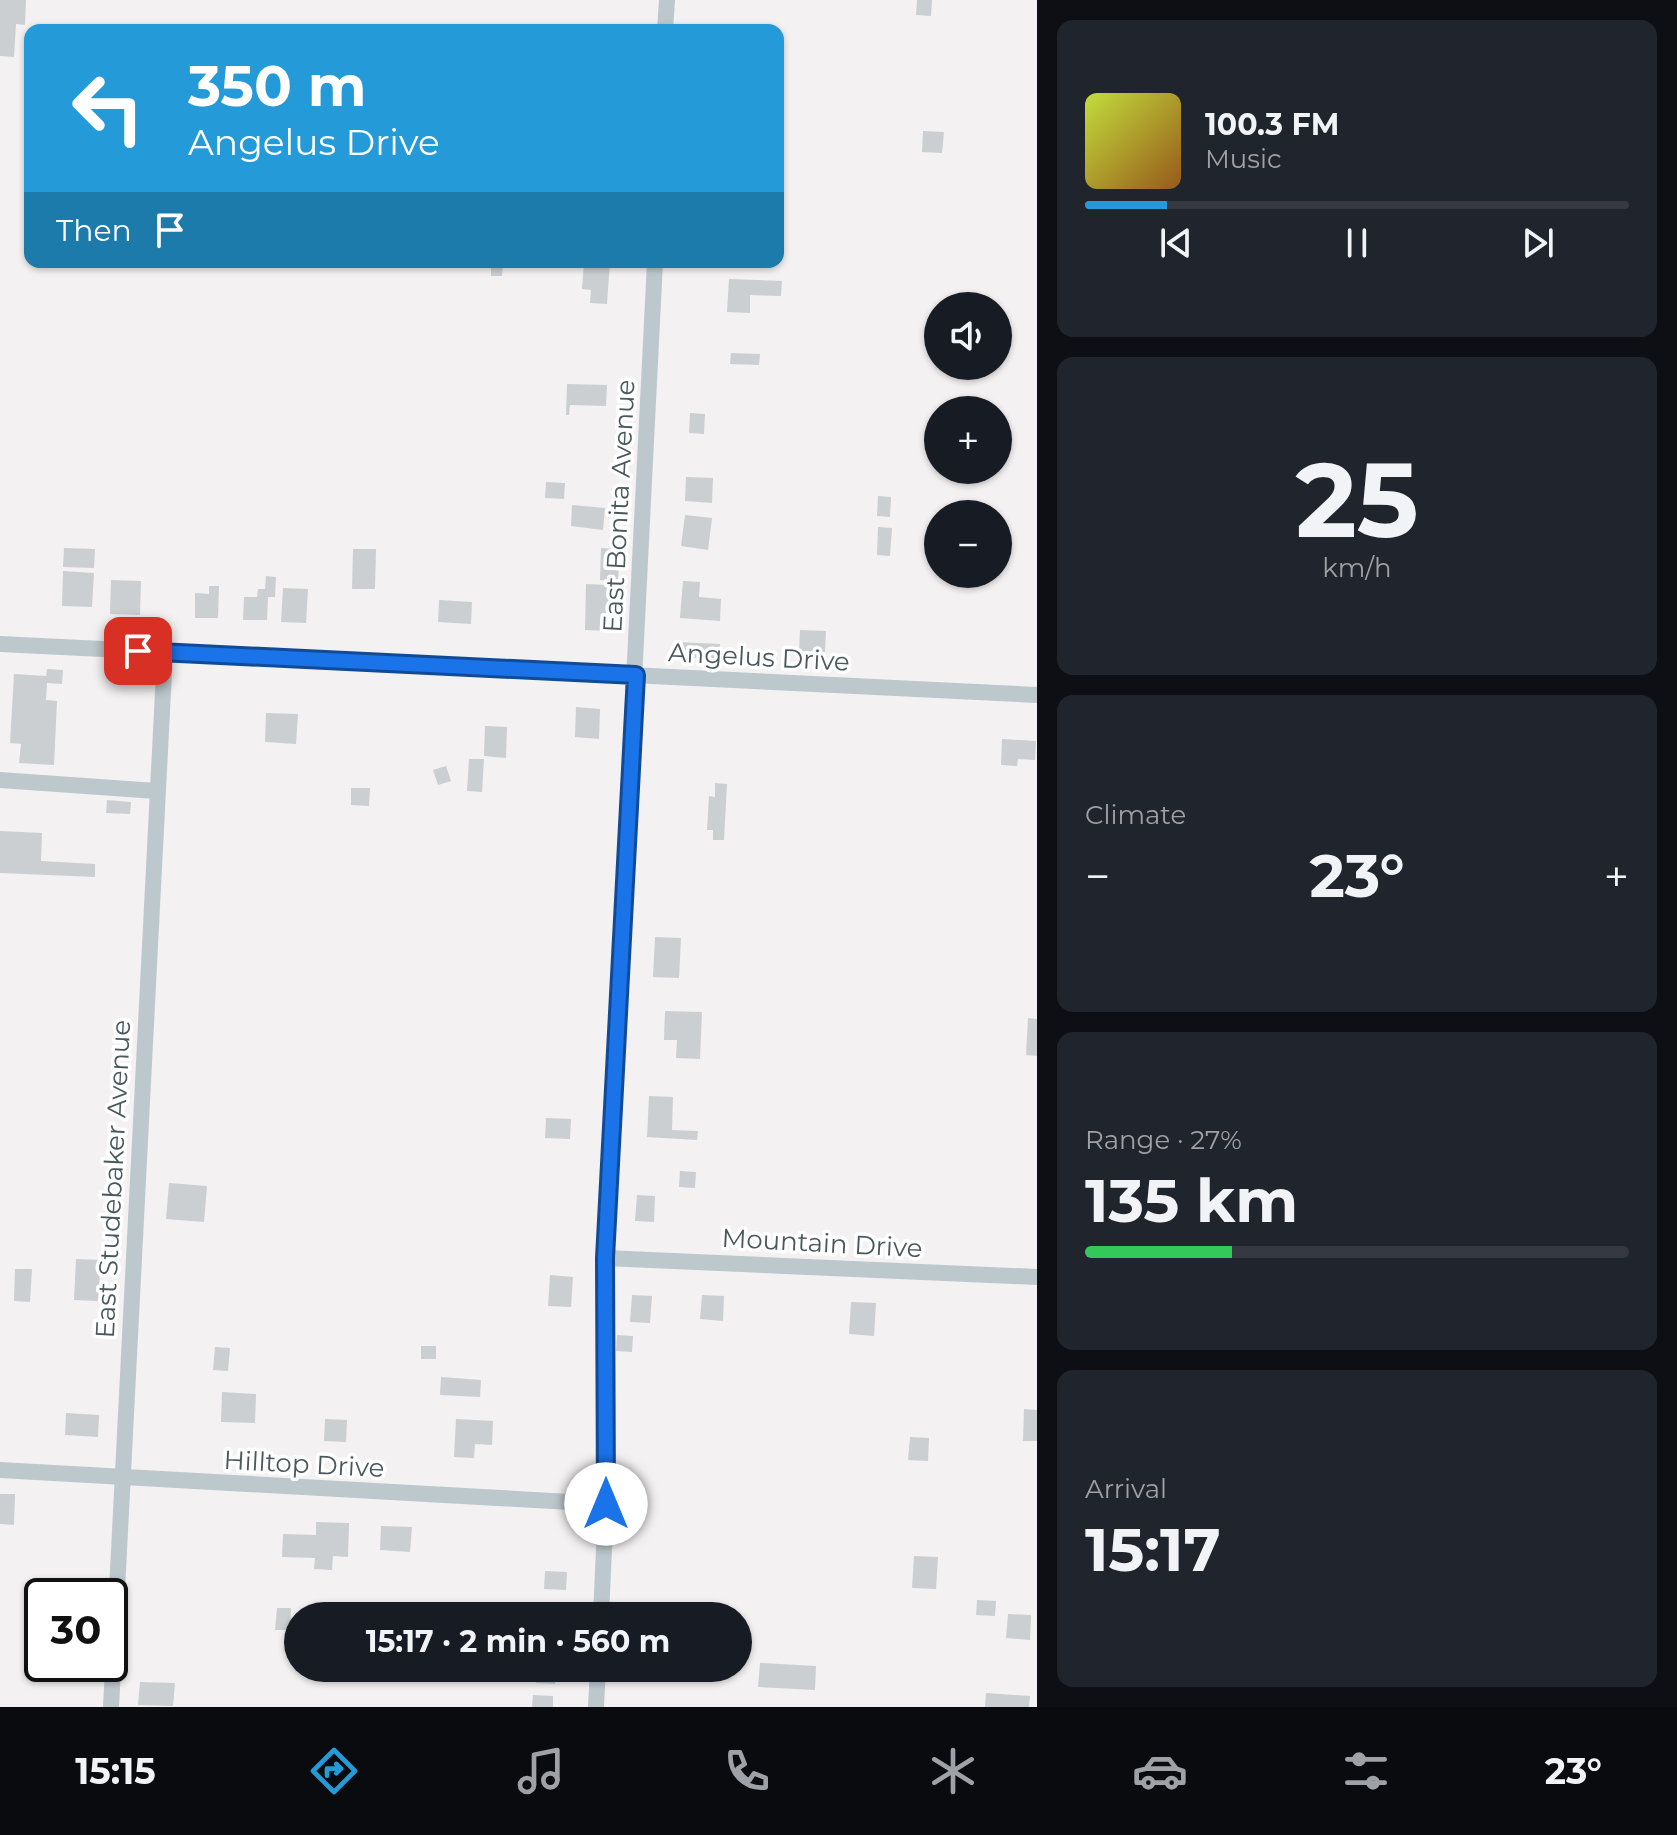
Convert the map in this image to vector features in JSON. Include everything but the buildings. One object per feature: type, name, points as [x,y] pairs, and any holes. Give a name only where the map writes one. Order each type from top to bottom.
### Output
[{"type":"street","points":[[665,24],[667,0]]},
{"type":"street","name":"East Bonita Avenue","points":[[602,1602],[606,1504],[605,1258],[655,268]]},
{"type":"street","name":"Angelus Drive","points":[[0,644],[1037,695]]},
{"type":"street","name":"East Studebaker Avenue","points":[[111,1707],[165,653]]},
{"type":"street","points":[[0,780],[156,791]]},
{"type":"street","name":"Mountain Drive","points":[[605,1258],[1037,1277]]},
{"type":"street","name":"Hilltop Drive","points":[[0,1470],[606,1504]]},
{"type":"street","points":[[596,1707],[597,1682]]},
{"type":"route","points":[[138,651],[636,675],[605,1258],[606,1504]]}]
